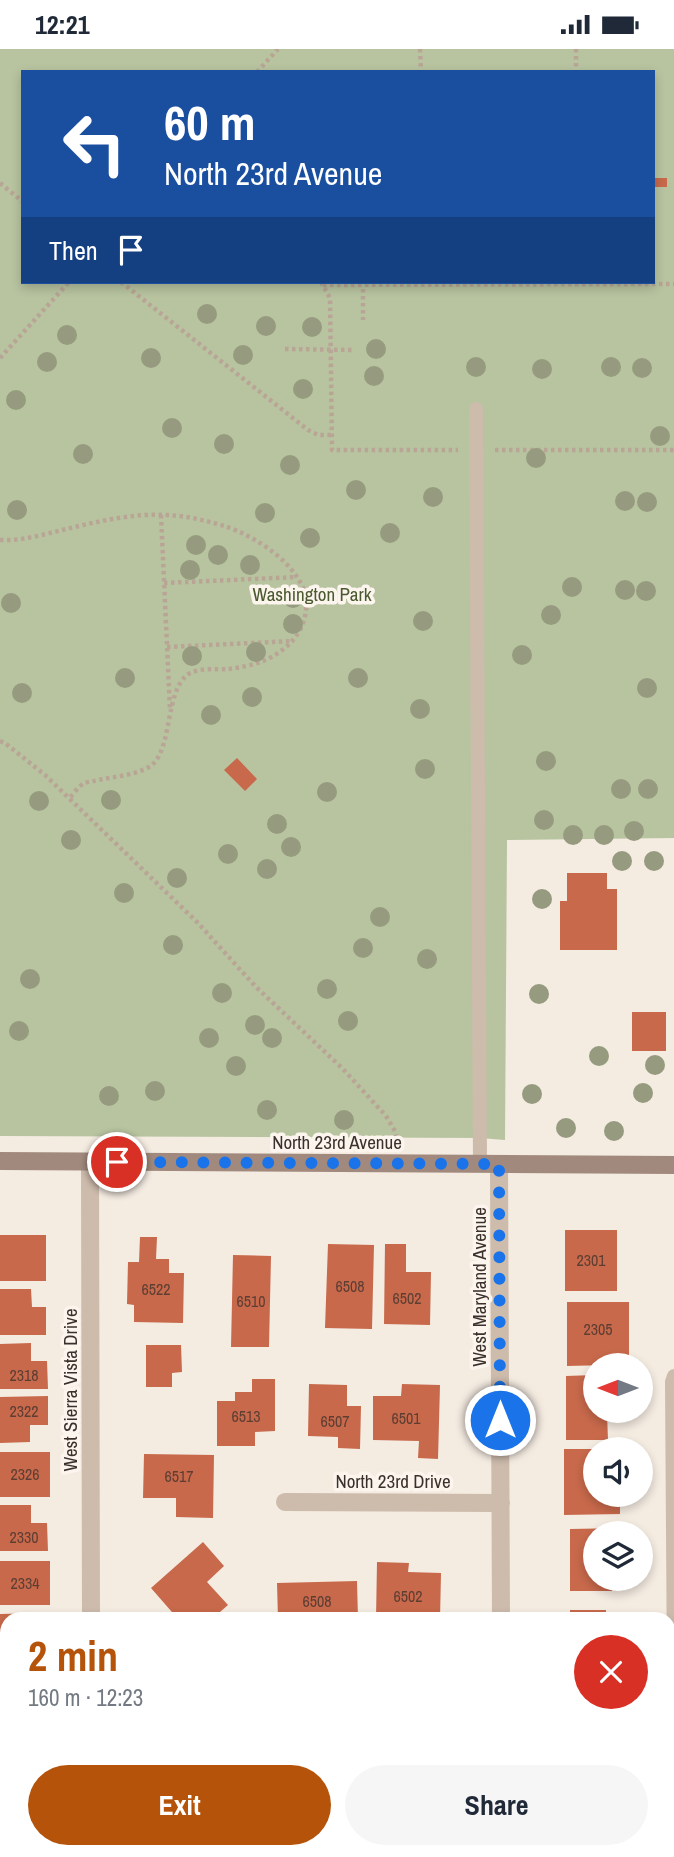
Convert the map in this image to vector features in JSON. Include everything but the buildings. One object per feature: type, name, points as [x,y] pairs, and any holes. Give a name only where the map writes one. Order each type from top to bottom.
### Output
[{"type":"street","name":"North 23rd Avenue","points":[[0,1161],[674,1165]]},
{"type":"street","name":"West Sierra Vista Drive","points":[[90,1161],[91,1612]]},
{"type":"street","name":"West Maryland Avenue","points":[[499,1164],[501,1612]]},
{"type":"street","name":"North 23rd Drive","points":[[285,1502],[501,1503]]},
{"type":"lane","points":[[476,409],[480,1164]]},
{"type":"lane","points":[[674,1376],[674,1612]]},
{"type":"path","points":[[259,70],[278,49]]},
{"type":"path","points":[[420,49],[421,70]]},
{"type":"path","points":[[576,49],[576,70]]},
{"type":"path","points":[[0,183],[21,200]]},
{"type":"path","points":[[0,358],[67,284]]},
{"type":"path","points":[[124,284],[308,430],[318,435],[332,435]]},
{"type":"path","points":[[322,284],[330,298],[332,450],[674,450]]},
{"type":"path","points":[[655,284],[674,284]]},
{"type":"path","points":[[362,289],[363,320]]},
{"type":"path","points":[[285,349],[354,349]]},
{"type":"path","points":[[0,540],[29,538],[137,515],[192,518],[226,526],[259,543],[286,563],[302,583],[307,601],[298,636],[278,653],[260,663],[231,669],[202,670],[188,675],[176,695],[160,755],[152,766],[139,772],[84,783],[69,799]]},
{"type":"path","points":[[161,515],[170,716]]},
{"type":"path","points":[[164,583],[297,577]]},
{"type":"path","points":[[167,646],[292,641]]},
{"type":"path","points":[[0,741],[45,775],[198,923],[255,986],[343,1069],[386,1116],[397,1138]]},
{"type":"green space","name":"Washington Park","points":[[0,49],[674,49],[674,838],[507,840],[505,1140],[0,1136]]},
{"type":"route","points":[[117,1162],[499,1164],[500,1420]]}]
